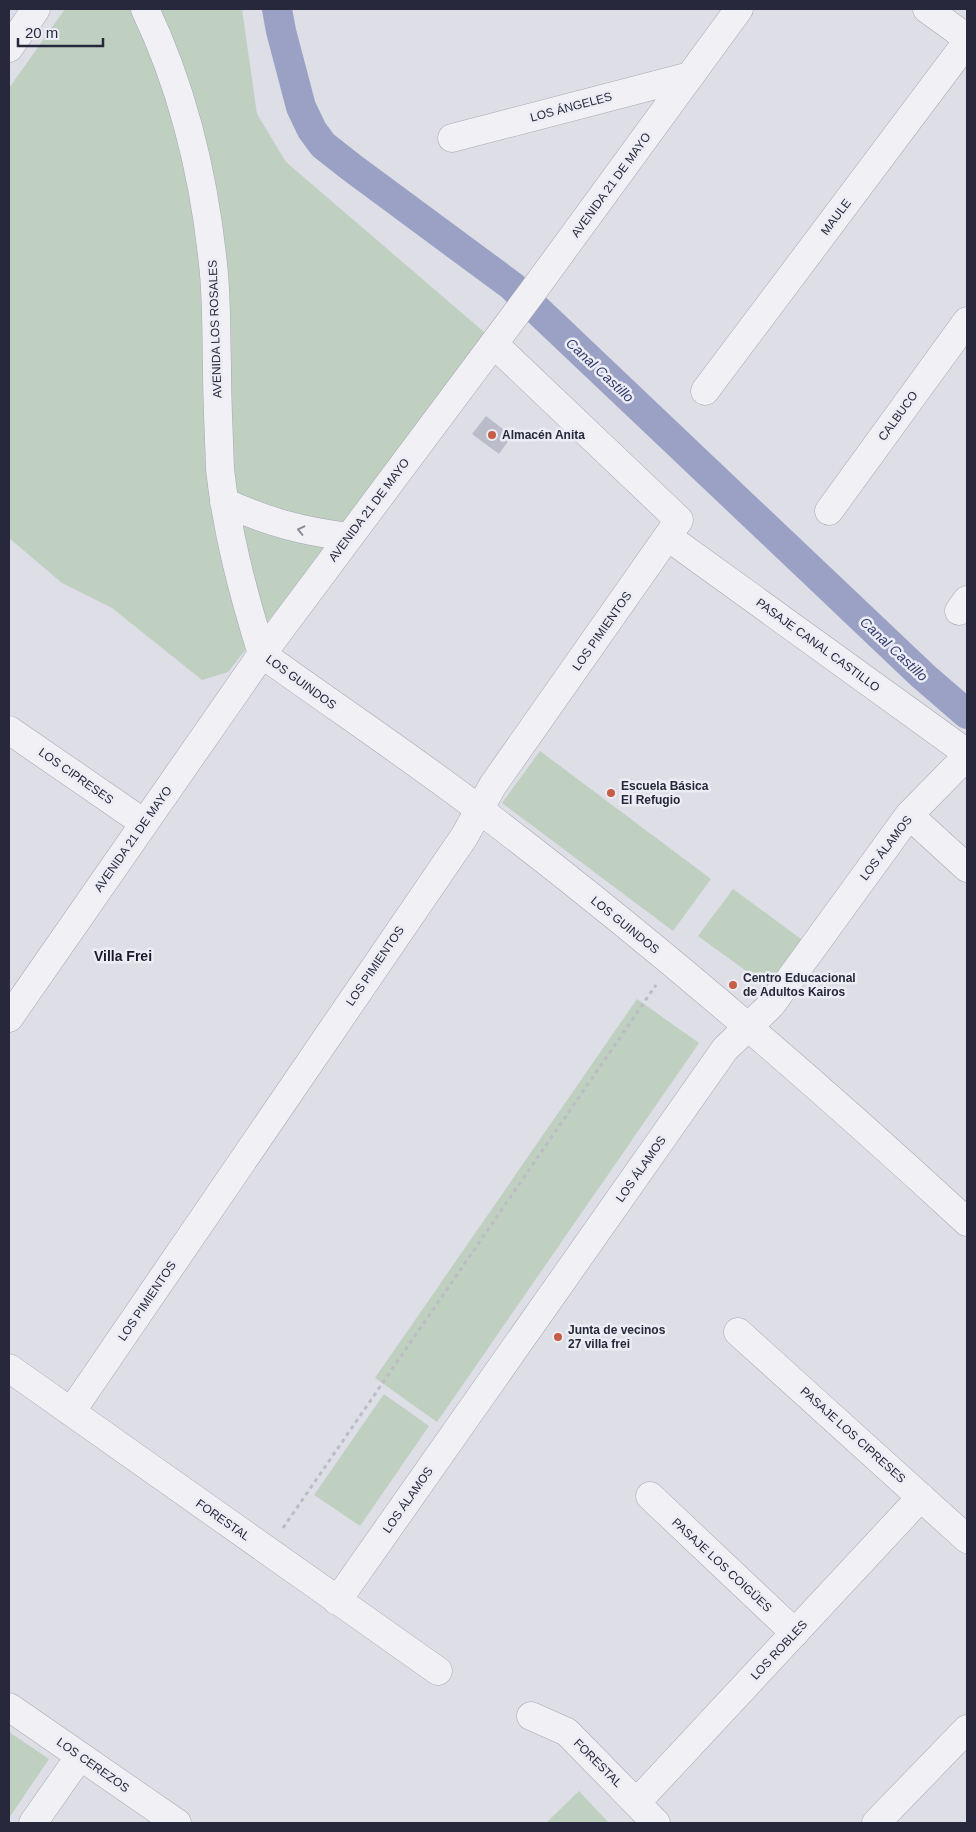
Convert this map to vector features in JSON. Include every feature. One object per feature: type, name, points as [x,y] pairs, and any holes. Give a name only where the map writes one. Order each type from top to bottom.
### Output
[{"type":"street","points":[[9,48],[36,9]]},
{"type":"street","name":"AVENIDA LOS ROSALES","points":[[145,9],[157,33],[182,102],[207,216],[215,300],[220,470],[224,502],[238,575],[262,654]]},
{"type":"street","name":"AVENIDA 21 DE MAYO","points":[[9,1018],[262,654],[534,291],[739,9]]},
{"type":"street","points":[[927,9],[967,38]]},
{"type":"street","name":"MAULE","points":[[705,391],[967,42]]},
{"type":"street","name":"LOS ÁNGELES","points":[[452,138],[690,76]]},
{"type":"street","name":"CALBUCO","points":[[829,511],[967,321]]},
{"type":"street","name":"PASAJE CANAL CASTILLO","points":[[494,344],[674,528],[967,754]]},
{"type":"street","points":[[224,502],[252,515],[281,525],[312,532],[349,537]]},
{"type":"street","name":"LOS PIMIENTOS","points":[[70,1412],[464,837],[499,777],[674,528]]},
{"type":"street","name":"LOS GUINDOS","points":[[262,654],[479,810],[672,963],[748,1026],[967,1222]]},
{"type":"street","name":"LOS CIPRESES","points":[[9,730],[144,823]]},
{"type":"street","name":"LOS ÁLAMOS","points":[[337,1601],[724,1049],[771,1005],[909,816],[967,754]]},
{"type":"street","points":[[909,816],[967,868]]},
{"type":"street","name":"PASAJE LOS CIPRESES","points":[[738,1332],[967,1539]]},
{"type":"street","name":"FORESTAL","points":[[9,1368],[438,1671]]},
{"type":"street","name":"PASAJE LOS COIGÜES","points":[[650,1496],[794,1633]]},
{"type":"street","name":"LOS ROBLES","points":[[637,1802],[921,1497]]},
{"type":"street","name":"LOS CEREZOS","points":[[9,1707],[177,1823]]},
{"type":"street","name":"FORESTAL","points":[[531,1716],[566,1732],[656,1823]]},
{"type":"street","points":[[876,1823],[967,1728]]},
{"type":"street","points":[[33,1823],[80,1756]]},
{"type":"path","points":[[267,1551],[672,963]]},
{"type":"green space","points":[[65,9],[242,9],[257,114],[286,162],[491,338],[228,672],[202,680],[112,608],[62,583],[9,538],[9,88]]},
{"type":"green space","points":[[540,751],[711,879],[673,931],[502,803]]},
{"type":"green space","points":[[733,889],[805,942],[771,989],[698,936]]},
{"type":"green space","points":[[637,999],[699,1043],[437,1422],[375,1378]]},
{"type":"green space","points":[[384,1394],[429,1426],[360,1526],[314,1495]]},
{"type":"green space","points":[[9,1732],[49,1759],[9,1818]]},
{"type":"green space","points":[[579,1791],[609,1823],[546,1823]]},
{"type":"building","name":"Almacén Anita","points":[[486,416],[512,436],[499,454],[472,434]]},
{"type":"waterway","name":"Canal Castillo","points":[[277,9],[301,107],[312,130],[323,145],[512,286],[922,675],[967,714]]},
{"type":"place","name":"Almacén Anita","points":[[492,435]]},
{"type":"place","name":"Escuela Básica El Refugio","points":[[611,793]]},
{"type":"place","name":"Centro Educacional de Adultos Kairos","points":[[733,985]]},
{"type":"place","name":"Junta de vecinos 27 villa frei","points":[[558,1337]]},
{"type":"district","name":"Villa Frei","points":[[123,956]]}]
